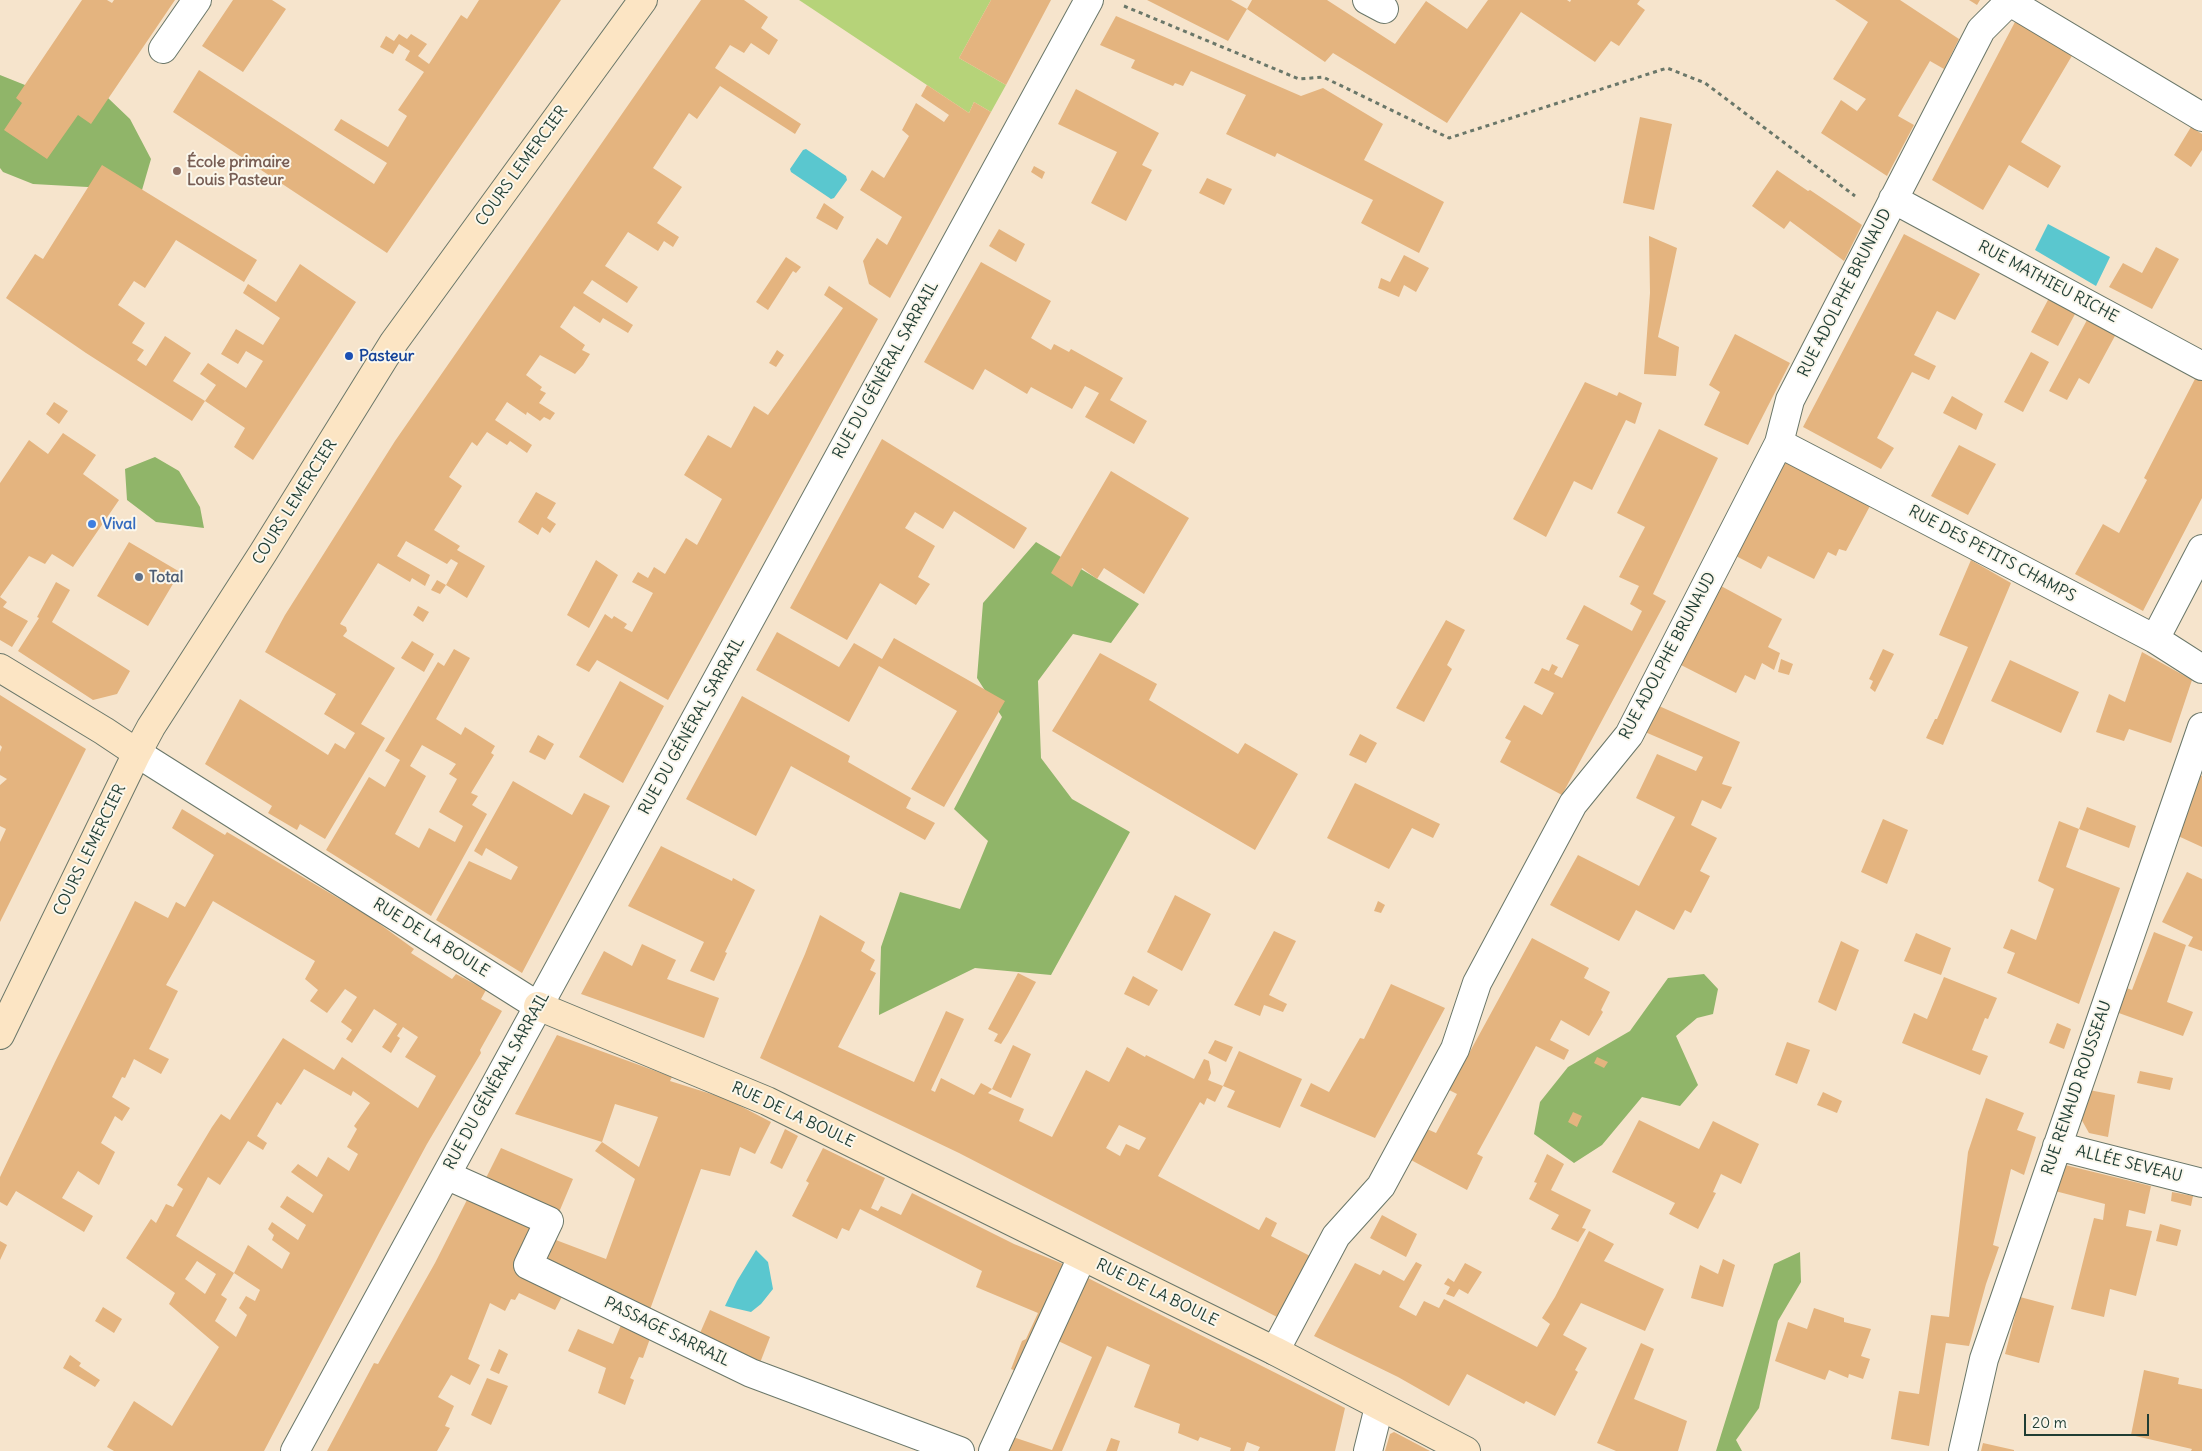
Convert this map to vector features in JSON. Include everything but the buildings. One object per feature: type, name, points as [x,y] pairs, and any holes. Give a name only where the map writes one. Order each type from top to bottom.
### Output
[{"type":"main road","name":"COURS LEMERCIER","points":[[0,1035],[137,752],[151,727],[263,553],[394,342],[642,0]]},
{"type":"main road","points":[[0,668],[137,752]]},
{"type":"main road","name":"RUE DE LA BOULE","points":[[538,1006],[767,1100],[1275,1351],[1466,1451]]},
{"type":"street","points":[[163,49],[197,0]]},
{"type":"street","name":"RUE DU GÉNÉRAL SARRAIL","points":[[295,1451],[1089,0]]},
{"type":"street","points":[[2010,1],[2202,117]]},
{"type":"street","name":"RUE ADOLPHE BRUNAUD","points":[[1275,1351],[1336,1236],[1381,1186],[1455,1049],[1476,983],[1572,804],[1629,735],[1779,443],[1790,400],[1888,208],[1981,30],[2010,1]]},
{"type":"street","name":"RUE MATHIEU RICHE","points":[[1888,208],[2202,366]]},
{"type":"street","name":"RUE DES PETITS CHAMPS","points":[[1779,443],[2155,639],[2202,669]]},
{"type":"street","points":[[2155,639],[2202,549]]},
{"type":"street","name":"RUE RENAUD ROUSSEAU","points":[[1963,1451],[1984,1359],[2202,727]]},
{"type":"street","name":"RUE DE LA BOULE","points":[[137,752],[538,1006]]},
{"type":"street","name":"ALLÉE SEVEAU","points":[[2057,1146],[2202,1183]]},
{"type":"street","name":"PASSAGE SARRAIL","points":[[446,1175],[549,1221],[528,1265],[752,1373],[960,1451]]},
{"type":"street","points":[[993,1451],[1082,1257]]},
{"type":"street","points":[[1368,1451],[1379,1407]]},
{"type":"path","points":[[1120,4],[1300,79],[1323,77],[1449,138],[1666,68],[1705,82],[1888,208]]},
{"type":"green space","points":[[799,0],[991,0],[959,58],[1006,85],[991,112],[974,102],[969,113]]},
{"type":"green space","points":[[0,75],[25,85],[108,98],[130,119],[151,159],[142,190],[33,184],[3,172],[0,168]]},
{"type":"green space","points":[[155,457],[179,471],[200,507],[204,528],[156,522],[127,500],[125,469]]},
{"type":"green space","points":[[1036,542],[1139,604],[1111,643],[1073,634],[1038,681],[1041,758],[1072,799],[1130,832],[1051,975],[975,968],[879,1015],[881,947],[900,892],[960,909],[988,841],[954,809],[1002,717],[977,678],[983,603]]},
{"type":"green space","points":[[1704,974],[1718,989],[1713,1014],[1697,1018],[1676,1036],[1698,1085],[1680,1106],[1642,1097],[1602,1145],[1574,1163],[1534,1134],[1540,1102],[1568,1067],[1630,1031],[1668,978]]},
{"type":"green space","points":[[1800,1252],[1801,1282],[1778,1321],[1759,1408],[1736,1440],[1742,1451],[1716,1451],[1774,1264]]},
{"type":"water","points":[[806,149],[846,176],[847,180],[834,198],[831,199],[791,172],[790,169],[803,150]]},
{"type":"water","points":[[2048,224],[2110,257],[2096,286],[2035,250]]},
{"type":"water","points":[[756,1250],[768,1262],[773,1289],[761,1304],[751,1312],[725,1306],[737,1281]]},
{"type":"place","name":"École primaire Louis Pasteur","points":[[177,171]]},
{"type":"place","name":"Pasteur","points":[[349,356]]},
{"type":"place","name":"Vival","points":[[92,524]]},
{"type":"place","name":"Total","points":[[139,577]]}]
